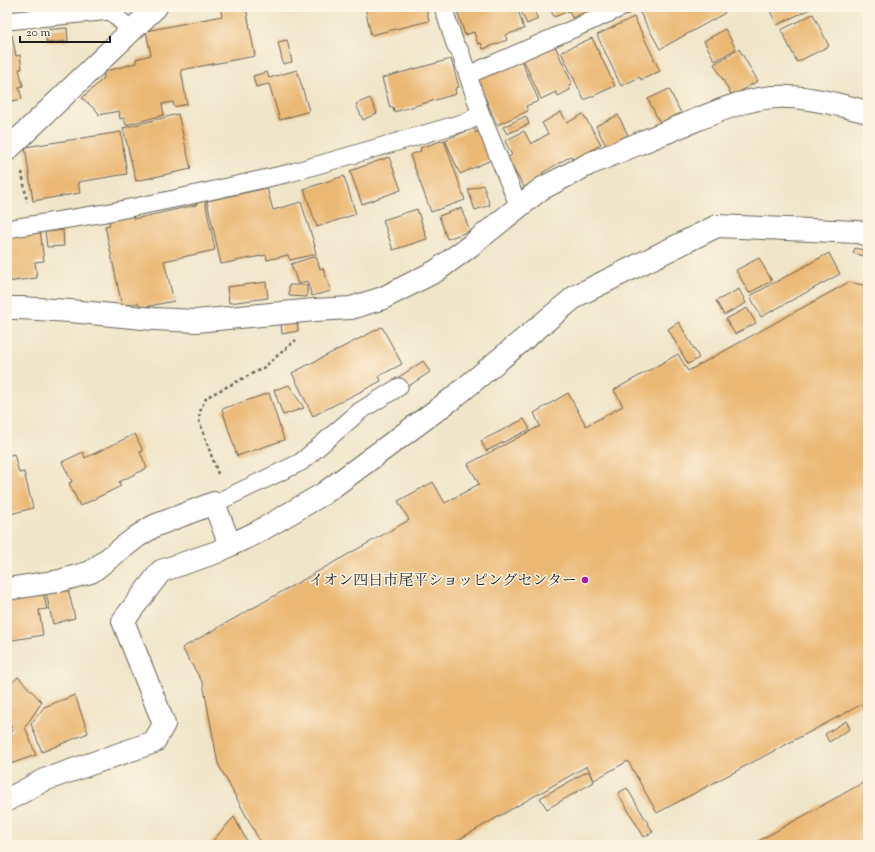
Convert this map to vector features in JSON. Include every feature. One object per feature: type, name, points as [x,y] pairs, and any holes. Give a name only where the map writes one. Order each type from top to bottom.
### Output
[{"type":"street","points":[[12,145],[156,7]]},
{"type":"street","points":[[7,308],[70,311],[154,319],[196,321],[351,308],[383,298],[436,271],[470,246],[541,189],[589,164],[725,109],[742,103],[774,97],[790,96],[868,112]]},
{"type":"street","points":[[7,800],[44,780],[154,742],[164,724],[123,621],[161,571],[217,552],[256,533],[323,494],[453,398],[576,296],[717,226],[858,232],[868,235]]},
{"type":"street","points":[[7,589],[59,581],[91,572],[138,536],[154,526],[220,500],[230,545]]},
{"type":"lane","points":[[443,7],[456,47],[460,51],[480,112],[519,206]]},
{"type":"lane","points":[[468,75],[623,7]]},
{"type":"lane","points":[[7,21],[111,11],[131,31]]},
{"type":"lane","points":[[7,228],[174,199],[290,173],[469,121],[480,112]]},
{"type":"lane","points":[[220,500],[301,462],[360,411],[399,387]]},
{"type":"path","points":[[12,145],[30,225]]},
{"type":"path","points":[[220,500],[199,421],[199,413],[207,397],[263,368],[302,335],[312,320],[315,310]]},
{"type":"building","points":[[220,7],[246,7],[255,56],[181,70],[187,104],[174,107],[173,102],[162,104],[164,115],[126,125],[124,118],[120,119],[119,111],[99,115],[98,112],[82,98],[104,78],[103,72],[136,63],[136,59],[151,55],[146,31],[222,16]]},
{"type":"building","points":[[365,7],[426,7],[429,21],[371,35]]},
{"type":"building","points":[[470,7],[517,7],[524,29],[505,35],[507,40],[483,49],[481,43],[478,44],[474,32],[465,35],[457,11]]},
{"type":"building","points":[[519,7],[532,7],[538,19],[527,24]]},
{"type":"building","points":[[549,7],[596,7],[572,18],[569,11],[554,17]]},
{"type":"building","points":[[652,7],[721,7],[725,13],[660,49],[640,13]]},
{"type":"building","points":[[768,7],[809,7],[810,9],[777,25]]},
{"type":"building","points":[[813,14],[829,46],[797,62],[781,30]]},
{"type":"building","points":[[634,17],[660,71],[641,80],[640,77],[621,86],[597,35]]},
{"type":"building","points":[[67,28],[68,41],[47,43],[45,30]]},
{"type":"building","points":[[725,29],[736,49],[715,61],[704,41]]},
{"type":"building","points":[[12,35],[16,56],[20,55],[22,69],[19,69],[23,86],[19,87],[22,99],[7,102],[7,36]]},
{"type":"building","points":[[592,38],[615,86],[584,100],[561,52]]},
{"type":"building","points":[[287,40],[292,62],[283,64],[278,42]]},
{"type":"building","points":[[555,46],[572,83],[569,85],[570,90],[558,96],[556,92],[541,99],[523,59]]},
{"type":"building","points":[[739,49],[758,81],[732,96],[714,64]]},
{"type":"building","points":[[451,59],[459,87],[455,88],[456,94],[394,112],[393,107],[390,107],[382,78]]},
{"type":"building","points":[[521,60],[539,101],[526,106],[528,111],[497,125],[477,79]]},
{"type":"building","points":[[297,70],[309,111],[280,120],[269,84],[256,87],[253,76],[267,72],[269,78]]},
{"type":"building","points":[[669,89],[681,113],[660,123],[648,99]]},
{"type":"building","points":[[370,98],[377,113],[363,120],[356,104]]},
{"type":"building","points":[[561,112],[567,123],[583,114],[601,144],[574,161],[571,156],[542,173],[544,176],[524,187],[507,158],[512,155],[505,141],[524,131],[531,144],[548,134],[542,123]]},
{"type":"building","points":[[178,114],[191,169],[136,181],[123,128]]},
{"type":"building","points":[[618,115],[628,135],[606,146],[596,126]]},
{"type":"building","points":[[526,116],[529,124],[507,134],[503,127]]},
{"type":"building","points":[[474,128],[476,133],[479,131],[491,160],[460,174],[445,140]]},
{"type":"building","points":[[121,132],[127,174],[78,182],[80,193],[33,201],[25,147]]},
{"type":"building","points":[[444,140],[465,200],[431,212],[410,155],[421,151],[420,148]]},
{"type":"building","points":[[389,157],[401,190],[362,204],[350,171]]},
{"type":"building","points":[[344,176],[356,214],[317,227],[304,189]]},
{"type":"building","points":[[483,185],[490,205],[475,210],[468,190]]},
{"type":"building","points":[[267,188],[273,210],[301,202],[315,246],[316,254],[290,260],[288,255],[267,260],[266,255],[221,264],[207,201]]},
{"type":"building","points":[[205,201],[215,250],[164,261],[174,301],[140,308],[138,303],[122,306],[105,226],[110,225],[108,220],[133,215],[134,219],[196,205],[196,203]]},
{"type":"building","points":[[461,208],[470,231],[447,239],[439,216]]},
{"type":"building","points":[[417,209],[427,239],[393,250],[383,220]]},
{"type":"building","points":[[40,230],[44,261],[35,262],[37,278],[7,282],[7,234]]},
{"type":"building","points":[[63,230],[64,246],[47,247],[45,232]]},
{"type":"building","points":[[855,248],[868,251],[868,257],[853,253]]},
{"type":"building","points":[[829,253],[840,274],[761,317],[750,296]]},
{"type":"building","points":[[316,256],[320,269],[323,268],[331,291],[312,296],[307,281],[298,284],[291,264]]},
{"type":"building","points":[[759,258],[772,281],[749,293],[736,270]]},
{"type":"building","points":[[266,282],[268,298],[229,303],[227,287]]},
{"type":"building","name":"イオン四日市尾平ショッピングセンター","points":[[849,282],[868,286],[868,701],[657,813],[628,761],[594,780],[587,766],[449,845],[262,845],[218,764],[203,683],[182,648],[409,520],[398,501],[433,482],[445,503],[479,484],[468,464],[540,426],[534,413],[568,393],[586,426],[623,406],[614,390],[678,354],[688,371]]},
{"type":"building","points":[[289,285],[307,285],[307,297],[289,296]]},
{"type":"building","points":[[739,289],[746,303],[724,315],[716,301]]},
{"type":"building","points":[[747,308],[756,323],[735,334],[726,319]]},
{"type":"building","points":[[297,319],[298,331],[282,334],[281,321]]},
{"type":"building","points":[[679,322],[699,358],[688,364],[668,329]]},
{"type":"building","points":[[382,327],[402,364],[379,376],[381,381],[313,416],[292,373]]},
{"type":"building","points":[[423,361],[430,372],[407,387],[399,377]]},
{"type":"building","points":[[289,385],[304,408],[283,415],[274,390]]},
{"type":"building","points":[[269,393],[284,440],[237,456],[222,409]]},
{"type":"building","points":[[524,419],[530,429],[486,451],[481,441]]},
{"type":"building","points":[[135,434],[143,451],[140,452],[147,468],[119,482],[121,486],[80,506],[69,483],[72,482],[62,462],[83,452],[85,458]]},
{"type":"building","points":[[14,454],[19,473],[24,472],[33,508],[7,515],[7,456]]},
{"type":"building","points":[[68,589],[75,618],[53,624],[46,593]]},
{"type":"building","points":[[44,595],[47,609],[39,610],[43,635],[7,641],[7,600]]},
{"type":"building","points":[[18,677],[42,702],[25,727],[36,755],[7,765],[7,733],[13,731],[7,717],[7,687]]},
{"type":"building","points":[[75,695],[88,733],[42,752],[31,724],[44,707]]},
{"type":"building","points":[[846,721],[850,729],[829,742],[825,734]]},
{"type":"building","points":[[588,771],[594,782],[547,809],[540,798]]},
{"type":"building","points":[[868,780],[868,843],[864,845],[751,845]]},
{"type":"building","points":[[627,788],[653,832],[644,837],[618,793]]},
{"type":"building","points":[[234,817],[249,845],[209,845]]},
{"type":"place","name":"イオン四日市尾平ショッピングセンター","points":[[585,580]]}]
